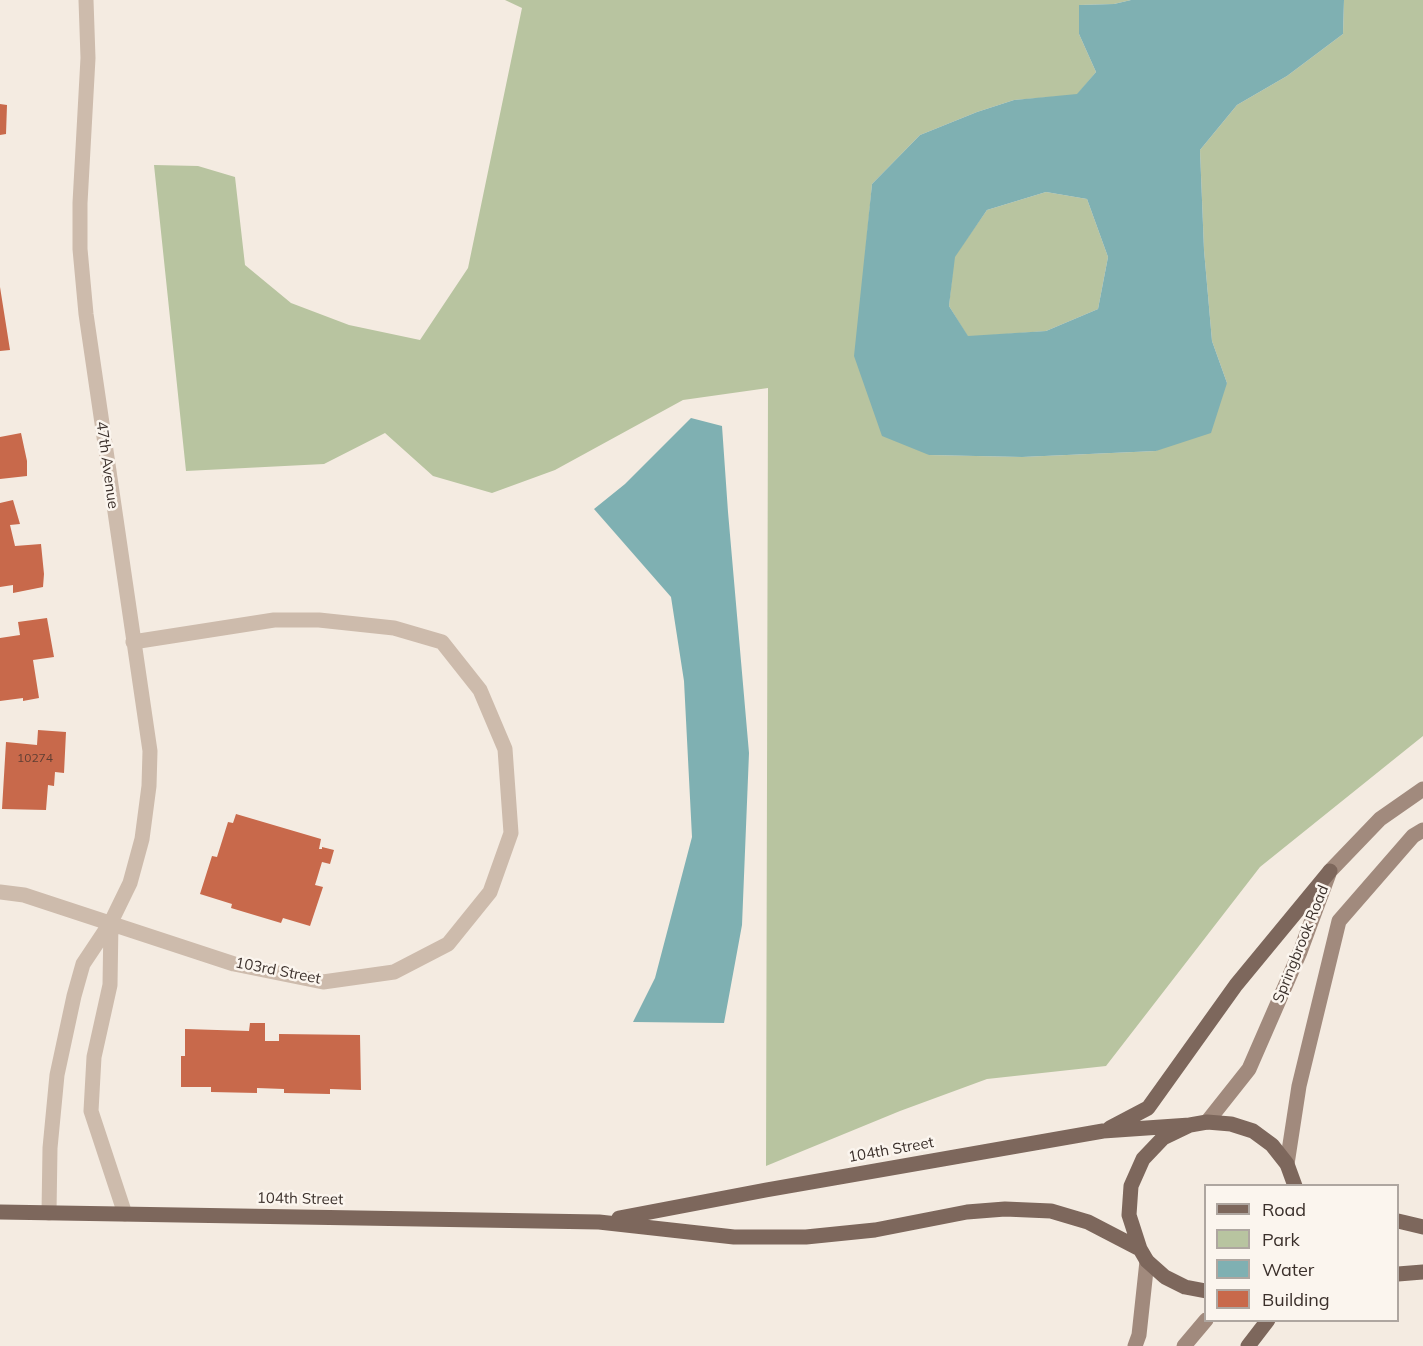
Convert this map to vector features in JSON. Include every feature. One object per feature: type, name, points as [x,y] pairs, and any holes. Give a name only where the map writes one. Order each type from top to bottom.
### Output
[{"type":"main road","points":[[1103,1131],[1148,1108],[1236,985],[1330,871]]},
{"type":"main road","points":[[1144,1255],[1129,1215],[1131,1186],[1143,1159],[1163,1138],[1190,1125],[1207,1122],[1231,1124],[1253,1131],[1272,1145],[1298,1183]]},
{"type":"main road","name":"104th Street","points":[[599,1221],[1103,1131],[1190,1125]]},
{"type":"main road","name":"104th Street","points":[[0,1212],[599,1221],[734,1238],[806,1237],[875,1230],[967,1212],[1005,1209],[1051,1211],[1088,1222],[1144,1255],[1165,1276],[1185,1287],[1204,1291]]},
{"type":"main road","points":[[1399,1221],[1423,1227]]},
{"type":"main road","points":[[1399,1274],[1423,1272]]},
{"type":"main road","points":[[1248,1346],[1266,1322]]},
{"type":"street","name":"47th Avenue","points":[[49,1213],[50,1148],[57,1075],[74,996],[83,964],[111,922],[130,883],[142,839],[149,786],[150,751],[86,314],[80,249],[80,203],[88,58],[86,0]]},
{"type":"street","name":"103rd Street","points":[[0,892],[24,895],[234,963],[323,982],[394,972],[448,944],[490,892],[511,832],[506,749],[480,690],[442,642],[394,628],[319,620],[274,620],[133,642]]},
{"type":"street","name":"Springbrook Road","points":[[1207,1122],[1249,1069],[1300,952],[1330,871],[1380,819],[1423,789]]},
{"type":"street","name":"Springbrook Road","points":[[1287,1164],[1299,1086],[1340,921],[1413,836],[1423,830]]},
{"type":"street","points":[[111,922],[110,985],[94,1057],[91,1111],[125,1214]]},
{"type":"street","points":[[1135,1346],[1139,1335],[1144,1255]]},
{"type":"street","points":[[1184,1346],[1204,1322]]},
{"type":"green space","points":[[505,0],[1131,0],[1114,4],[1079,5],[1079,34],[1096,72],[1077,95],[1014,100],[920,135],[872,184],[865,258],[929,455],[1022,457],[1156,451],[1227,383],[1212,341],[1204,250],[1200,150],[1237,105],[1287,76],[1343,34],[1344,0],[1423,0],[1423,736],[1260,867],[1106,1066],[987,1079],[900,1111],[766,1166],[768,388],[683,400],[555,470],[492,493],[433,476],[385,433],[324,464],[186,471],[154,165],[198,166],[235,177],[245,265],[291,303],[349,325],[420,340],[468,268],[522,8]]},
{"type":"green space","points":[[1046,192],[1087,199],[1108,257],[1098,309],[1046,331],[968,337],[949,306],[954,257],[987,210]]},
{"type":"water","points":[[1131,0],[1344,0],[1343,34],[1287,76],[1237,105],[1200,150],[1204,250],[1212,341],[1227,383],[1211,433],[1156,451],[1022,457],[929,455],[882,436],[854,356],[872,184],[920,135],[1014,100],[1077,94],[1096,72],[1079,34],[1079,5],[1114,4]],"holes":[[[1046,192],[1087,199],[1108,257],[1098,309],[1046,331],[968,336],[949,306],[955,257],[987,210]]]},
{"type":"water","points":[[691,418],[722,426],[749,753],[742,925],[724,1023],[633,1022],[655,978],[692,837],[684,681],[671,597],[594,509],[625,484]]},
{"type":"building","points":[[0,104],[7,105],[6,134],[0,135]]},
{"type":"building","points":[[0,287],[10,350],[0,351]]},
{"type":"building","points":[[21,433],[27,461],[27,476],[0,479],[0,437]]},
{"type":"building","points":[[13,500],[20,524],[10,525],[15,546],[41,544],[44,574],[43,587],[13,593],[13,585],[0,587],[0,503]]},
{"type":"building","points":[[47,618],[54,657],[33,660],[39,698],[0,701],[0,638],[20,635],[18,622]]},
{"type":"building","points":[[38,730],[66,732],[64,773],[55,772],[54,786],[48,785],[46,810],[2,809],[6,742],[37,745]]},
{"type":"building","points":[[236,814],[321,839],[319,849],[322,847],[334,850],[330,864],[322,862],[315,885],[323,887],[310,926],[283,918],[281,923],[231,908],[232,904],[200,894],[212,856],[217,857],[228,822],[233,823]]},
{"type":"building","points":[[250,1023],[265,1023],[265,1041],[279,1041],[279,1034],[360,1035],[361,1090],[330,1089],[330,1094],[284,1093],[284,1089],[257,1088],[257,1093],[211,1092],[211,1087],[181,1087],[181,1056],[185,1056],[185,1029],[249,1031]]}]
